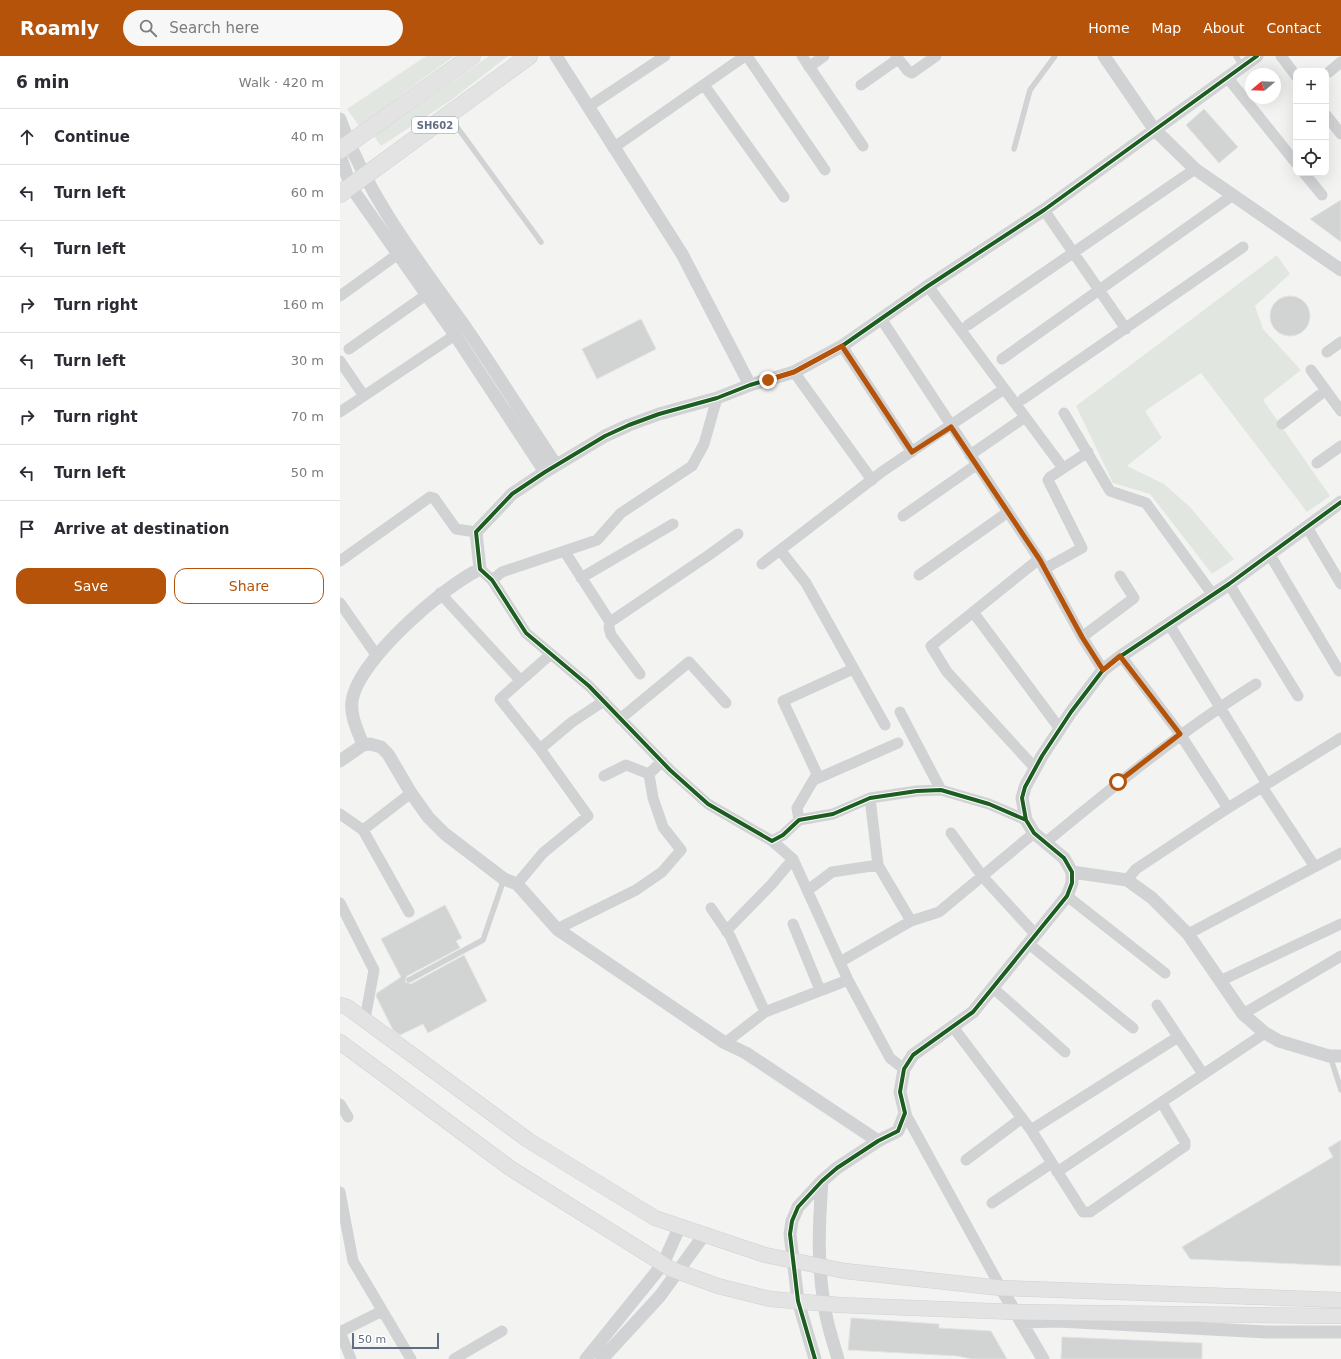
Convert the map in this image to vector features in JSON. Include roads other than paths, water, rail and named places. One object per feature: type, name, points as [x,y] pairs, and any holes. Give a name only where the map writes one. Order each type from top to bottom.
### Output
[{"type":"main road","name":"SH602","points":[[343,150],[472,56]]},
{"type":"main road","name":"SH602","points":[[345,190],[529,56]]},
{"type":"main road","points":[[340,1005],[347,1006],[528,1140],[655,1218],[679,1228],[765,1255],[820,1268],[1001,1288],[1341,1300]]},
{"type":"main road","points":[[340,1043],[510,1168],[663,1264],[679,1272],[718,1286],[770,1299],[798,1302],[1018,1317],[1341,1316]]},
{"type":"street","points":[[556,56],[613,148],[682,254],[750,385]]},
{"type":"street","points":[[588,107],[665,56]]},
{"type":"street","points":[[613,148],[746,56],[825,170]]},
{"type":"street","points":[[802,56],[863,146]]},
{"type":"street","points":[[809,67],[824,56]]},
{"type":"street","points":[[861,84],[897,57],[908,71],[912,73],[936,56]]},
{"type":"street","points":[[1104,56],[1154,129],[1195,169],[1341,270]]},
{"type":"street","points":[[904,1069],[890,1058],[848,980],[793,859],[772,841],[708,804],[662,761],[589,686],[526,633],[492,580],[480,569],[476,532],[512,494],[550,468],[605,436],[630,424],[659,414],[717,398],[750,385],[794,372],[842,346],[882,320],[928,286],[1044,210],[1227,77],[1239,61],[1257,56]]},
{"type":"street","points":[[1281,56],[1293,72]]},
{"type":"street","points":[[1329,72],[1341,62]]},
{"type":"street","points":[[1227,77],[1293,159]]},
{"type":"street","points":[[704,85],[784,197]]},
{"type":"street","points":[[340,118],[345,190],[398,254],[550,468]]},
{"type":"street","points":[[1329,119],[1341,134]]},
{"type":"street","points":[[343,150],[364,176],[410,248],[466,329],[550,468]]},
{"type":"street","points":[[968,325],[1195,169]]},
{"type":"street","points":[[1306,176],[1322,195]]},
{"type":"street","points":[[1002,359],[1100,291],[1233,195]]},
{"type":"street","points":[[1044,210],[1126,329]]},
{"type":"street","points":[[1023,399],[1243,247]]},
{"type":"street","points":[[340,296],[398,254]]},
{"type":"street","points":[[928,286],[1062,468]]},
{"type":"street","points":[[349,349],[426,295]]},
{"type":"street","points":[[882,320],[976,466],[1042,564],[1082,637],[1103,670]]},
{"type":"street","points":[[340,412],[455,335]]},
{"type":"street","points":[[1327,352],[1341,342]]},
{"type":"street","points":[[842,346],[912,452]]},
{"type":"street","points":[[340,361],[364,396]]},
{"type":"street","points":[[1311,370],[1341,411]]},
{"type":"street","points":[[794,372],[872,480]]},
{"type":"street","points":[[762,564],[872,480],[951,427],[1004,389]]},
{"type":"street","points":[[1282,424],[1326,390]]},
{"type":"street","points":[[492,580],[502,572],[597,540],[621,513],[692,466],[704,444],[717,398]]},
{"type":"street","points":[[1064,412],[1110,491],[1146,504],[1213,595]]},
{"type":"street","points":[[970,455],[1025,417]]},
{"type":"street","points":[[1317,463],[1341,446]]},
{"type":"street","points":[[1035,768],[947,672],[931,646],[973,612],[1042,564],[1082,548],[1049,482],[1049,478],[1088,452]]},
{"type":"street","points":[[903,516],[976,466]]},
{"type":"street","points":[[340,561],[430,497],[434,498],[456,529],[476,532]]},
{"type":"street","points":[[1043,1359],[1001,1288],[905,1113],[900,1092],[904,1069],[913,1056],[973,1012],[1067,896],[1072,883],[1072,872],[1064,858],[1034,833],[1026,820],[1022,798],[1025,787],[1035,768],[1060,729],[1103,670],[1120,656],[1229,584],[1341,502]]},
{"type":"street","points":[[919,575],[1008,512]]},
{"type":"street","points":[[581,578],[673,524]]},
{"type":"street","points":[[1307,527],[1339,578]]},
{"type":"street","points":[[610,622],[710,555],[738,534]]},
{"type":"street","points":[[780,550],[806,583],[884,725]]},
{"type":"street","points":[[565,552],[610,622],[609,628],[611,635],[640,674]]},
{"type":"street","points":[[1270,555],[1339,671]]},
{"type":"street","points":[[363,745],[352,717],[352,701],[358,683],[377,656],[440,593],[467,575],[480,569]]},
{"type":"street","points":[[1082,637],[1134,598],[1120,576]]},
{"type":"street","points":[[1229,584],[1298,696]]},
{"type":"street","points":[[440,593],[520,680]]},
{"type":"street","points":[[340,603],[377,656]]},
{"type":"street","points":[[973,612],[1060,729]]},
{"type":"street","points":[[1168,624],[1220,707],[1264,786],[1315,867]]},
{"type":"street","points":[[517,884],[543,853],[588,816],[540,749],[500,699],[550,654]]},
{"type":"street","points":[[1120,656],[1180,734],[1228,808]]},
{"type":"street","points":[[620,719],[689,662],[726,703]]},
{"type":"street","points":[[799,820],[797,808],[817,774],[782,701],[853,668]]},
{"type":"street","points":[[1046,842],[1118,782],[1180,734],[1256,684]]},
{"type":"street","points":[[540,749],[572,722],[604,701]]},
{"type":"street","points":[[900,712],[941,790]]},
{"type":"street","points":[[1127,880],[1136,869],[1228,808],[1341,738]]},
{"type":"street","points":[[814,780],[898,743]]},
{"type":"street","points":[[340,760],[363,745],[370,744],[381,747],[428,817],[445,834],[504,879],[517,884],[557,929],[725,1043],[746,1053],[878,1141]]},
{"type":"street","points":[[649,774],[662,761]]},
{"type":"street","points":[[604,776],[626,765],[649,774]]},
{"type":"street","points":[[557,929],[636,890],[662,872],[681,850],[663,827],[653,798],[649,774]]},
{"type":"street","points":[[772,841],[783,835],[799,820],[834,814],[870,798],[917,791],[941,790],[989,804],[1026,820]]},
{"type":"street","points":[[363,830],[411,793]]},
{"type":"street","points":[[870,798],[878,865],[911,921]]},
{"type":"street","points":[[340,814],[363,830],[409,912]]},
{"type":"street","points":[[950,833],[1033,939],[1133,1028]]},
{"type":"street","points":[[840,962],[911,921],[939,912],[983,877],[1034,833]]},
{"type":"street","points":[[1188,934],[1341,854]]},
{"type":"street","points":[[726,931],[793,859]]},
{"type":"street","points":[[808,890],[832,872],[878,865]]},
{"type":"street","points":[[1072,872],[1127,880],[1152,898],[1188,934],[1243,1014],[1265,1033],[1279,1041],[1335,1056]]},
{"type":"street","points":[[1067,896],[1165,973]]},
{"type":"street","points":[[340,903],[374,970],[365,1019]]},
{"type":"street","points":[[711,908],[726,931],[765,1012]]},
{"type":"street","points":[[793,924],[820,990]]},
{"type":"street","points":[[1220,981],[1341,924]]},
{"type":"street","points":[[1243,1014],[1340,958]]},
{"type":"street","points":[[725,1043],[765,1012],[848,980]]},
{"type":"street","points":[[993,988],[1065,1052]]},
{"type":"street","points":[[1157,1006],[1203,1074]]},
{"type":"street","points":[[953,1027],[1031,1130],[1083,1212],[1090,1212],[1185,1146],[1185,1142],[1162,1103]]},
{"type":"street","points":[[992,1203],[1162,1103],[1265,1033]]},
{"type":"street","points":[[1031,1130],[1178,1036]]},
{"type":"street","points":[[340,1104],[348,1117]]},
{"type":"street","points":[[815,1359],[798,1302],[790,1234],[792,1221],[798,1207],[822,1181],[837,1168],[878,1141],[898,1131],[905,1113]]},
{"type":"street","points":[[966,1160],[1022,1118]]},
{"type":"street","points":[[822,1181],[818,1243],[820,1268],[824,1304],[838,1359]]},
{"type":"street","points":[[340,1192],[353,1261],[411,1359]]},
{"type":"street","points":[[586,1359],[663,1264],[679,1228]]},
{"type":"street","points":[[602,1359],[660,1296],[679,1272],[704,1235]]},
{"type":"street","points":[[351,1359],[340,1332],[382,1311]]},
{"type":"street","points":[[1018,1317],[1268,1332],[1341,1332]]},
{"type":"street","points":[[454,1359],[502,1331]]},
{"type":"lane","points":[[1014,149],[1030,90],[1055,56]]},
{"type":"lane","points":[[448,116],[541,242]]},
{"type":"lane","points":[[409,980],[483,940],[504,879]]},
{"type":"lane","points":[[1335,1056],[1341,1090]]}]
